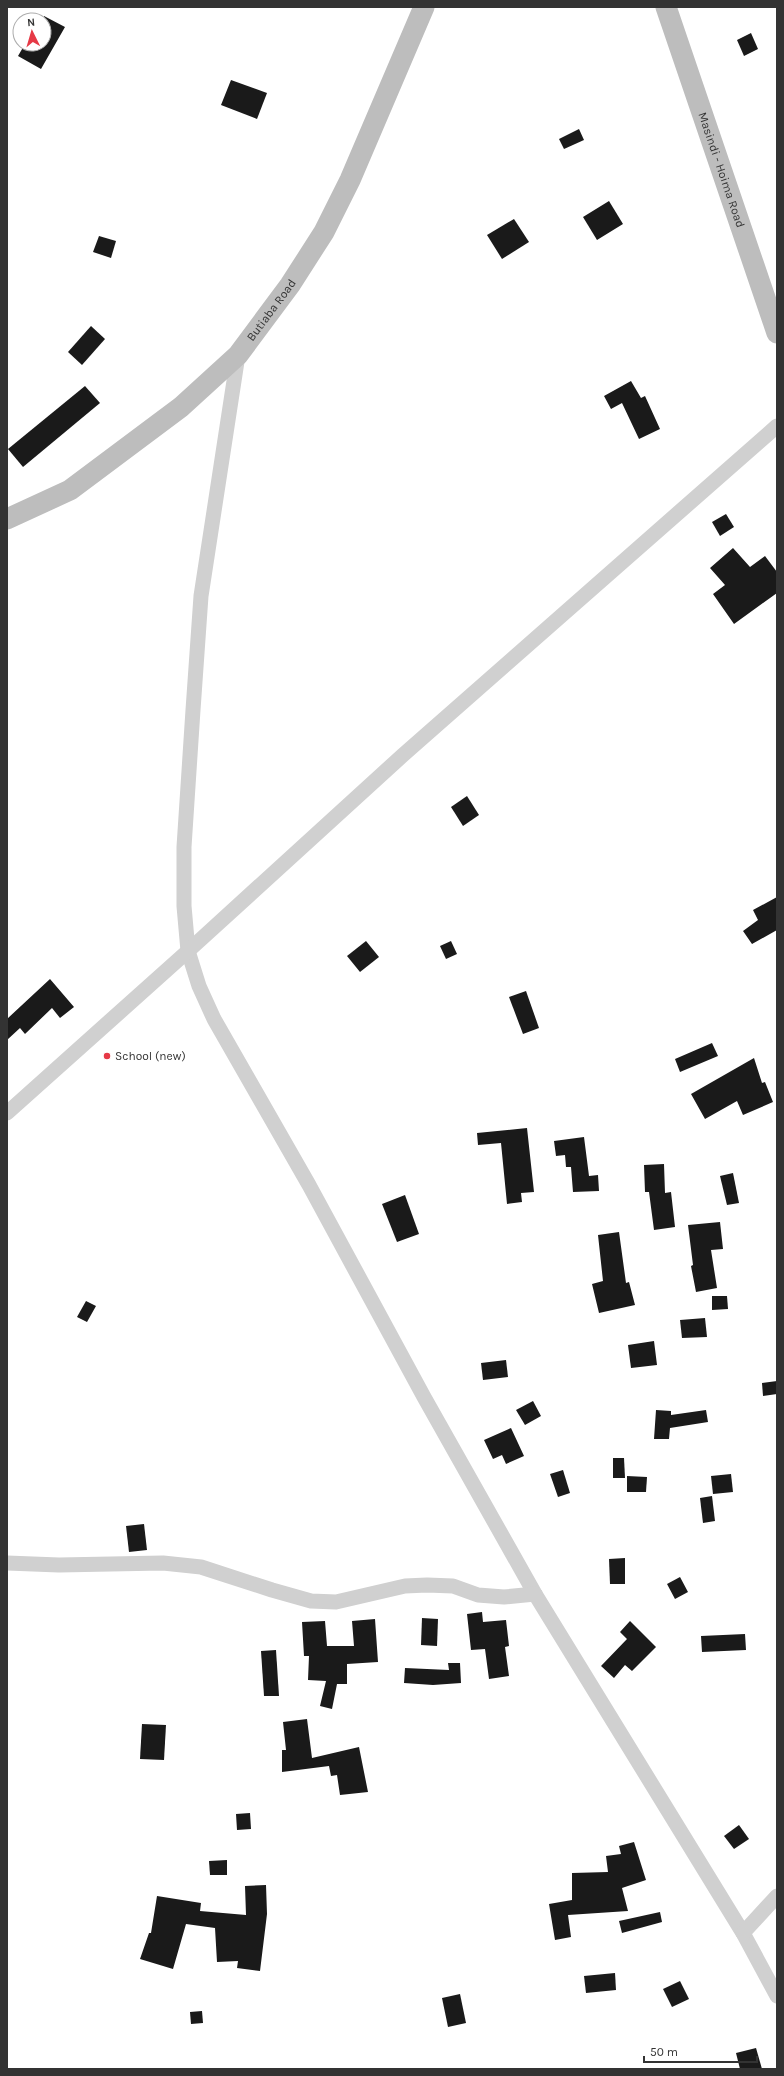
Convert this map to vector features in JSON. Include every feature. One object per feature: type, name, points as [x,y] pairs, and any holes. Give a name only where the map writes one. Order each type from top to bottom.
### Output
[{"type":"main road","name":"Butiaba Road","points":[[7,518],[70,490],[181,407],[238,355],[290,285],[324,232],[350,180],[424,7]]},
{"type":"main road","name":"Masindi - Hoima Road","points":[[666,7],[777,333]]},
{"type":"street","points":[[238,355],[201,596],[184,847],[184,906],[188,951],[199,986],[214,1019],[309,1185],[424,1397],[535,1594],[743,1932],[777,1996]]},
{"type":"street","points":[[7,1113],[188,951],[403,755],[777,426]]},
{"type":"street","points":[[7,1563],[60,1565],[163,1563],[200,1567],[272,1590],[318,1601],[336,1602],[404,1586],[427,1585],[453,1586],[478,1595],[497,1596],[535,1594]]},
{"type":"street","points":[[743,1932],[777,1896]]},
{"type":"building","points":[[52,20],[65,27],[52,50]]},
{"type":"building","points":[[751,33],[758,49],[744,56],[737,40]]},
{"type":"building","points":[[20,52],[51,52],[41,69],[18,56]]},
{"type":"building","points":[[231,80],[267,93],[257,119],[221,105]]},
{"type":"building","points":[[579,129],[584,140],[564,149],[559,139]]},
{"type":"building","points":[[609,201],[623,224],[597,240],[583,217]]},
{"type":"building","points":[[514,219],[529,242],[502,259],[487,235]]},
{"type":"building","points":[[99,236],[116,241],[111,258],[93,252]]},
{"type":"building","points":[[91,326],[105,339],[82,365],[68,352]]},
{"type":"building","points":[[631,381],[641,398],[645,396],[660,429],[639,439],[622,403],[611,409],[604,396]]},
{"type":"building","points":[[85,386],[100,403],[23,467],[8,449]]},
{"type":"building","points":[[726,514],[734,527],[720,536],[712,522]]},
{"type":"building","points":[[733,548],[750,567],[765,556],[777,572],[777,593],[734,624],[713,594],[725,585],[710,568]]},
{"type":"building","points":[[467,796],[479,815],[463,826],[451,807]]},
{"type":"building","points":[[777,897],[777,930],[752,944],[743,931],[758,920],[753,910]]},
{"type":"building","points":[[366,941],[379,957],[360,972],[347,956]]},
{"type":"building","points":[[451,941],[457,954],[446,959],[440,946]]},
{"type":"building","points":[[50,979],[74,1007],[60,1018],[52,1008],[25,1034],[20,1028],[7,1040],[7,1019]]},
{"type":"building","points":[[526,991],[539,1028],[523,1034],[509,997]]},
{"type":"building","points":[[712,1043],[718,1056],[680,1072],[675,1059]]},
{"type":"building","points":[[754,1058],[762,1083],[765,1082],[773,1102],[743,1115],[737,1101],[705,1119],[691,1094]]},
{"type":"building","points":[[527,1128],[534,1192],[521,1193],[522,1202],[507,1204],[501,1143],[478,1145],[477,1133]]},
{"type":"building","points":[[584,1137],[589,1176],[598,1175],[599,1191],[573,1192],[571,1167],[566,1167],[565,1155],[556,1156],[554,1141]]},
{"type":"building","points":[[664,1164],[665,1193],[671,1192],[675,1227],[654,1230],[649,1192],[645,1192],[644,1165]]},
{"type":"building","points":[[733,1173],[739,1203],[727,1205],[720,1176]]},
{"type":"building","points":[[405,1195],[419,1234],[397,1242],[382,1204]]},
{"type":"building","points":[[720,1222],[723,1249],[711,1250],[717,1288],[696,1292],[691,1266],[693,1265],[688,1225]]},
{"type":"building","points":[[619,1232],[626,1283],[629,1282],[635,1305],[599,1313],[592,1284],[603,1281],[598,1235]]},
{"type":"building","points":[[712,1296],[727,1296],[728,1309],[712,1310]]},
{"type":"building","points":[[86,1301],[96,1306],[87,1322],[77,1317]]},
{"type":"building","points":[[705,1318],[707,1337],[682,1338],[680,1320]]},
{"type":"building","points":[[654,1341],[657,1365],[631,1368],[628,1345]]},
{"type":"building","points":[[506,1360],[508,1377],[483,1380],[481,1363]]},
{"type":"building","points":[[777,1381],[777,1394],[763,1396],[762,1383]]},
{"type":"building","points":[[533,1401],[541,1416],[525,1425],[516,1410]]},
{"type":"building","points":[[656,1410],[671,1411],[671,1415],[706,1410],[708,1422],[670,1428],[669,1439],[654,1439]]},
{"type":"building","points":[[511,1428],[524,1456],[506,1464],[502,1455],[493,1459],[484,1440]]},
{"type":"building","points":[[613,1458],[624,1458],[625,1478],[613,1478]]},
{"type":"building","points":[[563,1470],[570,1493],[558,1497],[550,1474]]},
{"type":"building","points":[[731,1474],[733,1492],[713,1494],[711,1476]]},
{"type":"building","points":[[627,1476],[647,1477],[646,1492],[627,1492]]},
{"type":"building","points":[[712,1496],[715,1521],[703,1523],[700,1498]]},
{"type":"building","points":[[144,1524],[147,1550],[129,1552],[126,1526]]},
{"type":"building","points":[[625,1558],[625,1584],[610,1584],[609,1559]]},
{"type":"building","points":[[680,1577],[688,1592],[675,1599],[667,1584]]},
{"type":"building","points":[[482,1612],[483,1622],[506,1620],[509,1646],[505,1647],[509,1676],[489,1679],[485,1649],[471,1650],[467,1614]]},
{"type":"building","points":[[422,1618],[438,1619],[437,1646],[421,1645]]},
{"type":"building","points":[[375,1619],[378,1662],[347,1664],[347,1684],[337,1684],[332,1709],[320,1706],[326,1681],[308,1680],[309,1656],[304,1656],[302,1622],[325,1621],[327,1646],[354,1646],[352,1621]]},
{"type":"building","points":[[630,1621],[656,1647],[632,1671],[625,1665],[614,1678],[601,1666],[627,1639],[620,1632]]},
{"type":"building","points":[[745,1634],[746,1650],[702,1652],[701,1636]]},
{"type":"building","points":[[276,1650],[279,1696],[264,1696],[261,1651]]},
{"type":"building","points":[[448,1663],[460,1663],[461,1683],[433,1685],[404,1683],[405,1668],[449,1670]]},
{"type":"building","points":[[307,1719],[312,1758],[359,1747],[368,1792],[340,1795],[337,1775],[331,1776],[329,1766],[282,1772],[282,1750],[286,1750],[283,1722]]},
{"type":"building","points":[[142,1724],[166,1725],[164,1760],[140,1759]]},
{"type":"building","points":[[250,1813],[251,1829],[237,1830],[236,1814]]},
{"type":"building","points":[[739,1825],[749,1839],[734,1849],[724,1836]]},
{"type":"building","points":[[634,1842],[646,1880],[622,1888],[628,1911],[568,1915],[571,1937],[555,1940],[549,1904],[572,1900],[572,1873],[608,1872],[606,1856],[621,1854],[619,1846]]},
{"type":"building","points":[[227,1860],[227,1875],[210,1875],[209,1861]]},
{"type":"building","points":[[266,1885],[267,1914],[260,1971],[237,1968],[238,1961],[217,1962],[215,1928],[186,1924],[173,1969],[140,1959],[149,1933],[151,1933],[157,1896],[201,1903],[200,1911],[246,1915],[245,1886]]},
{"type":"building","points":[[660,1912],[662,1922],[622,1933],[619,1921]]},
{"type":"building","points":[[615,1973],[616,1990],[586,1993],[584,1976]]},
{"type":"building","points":[[680,1981],[689,1999],[672,2007],[663,1989]]},
{"type":"building","points":[[460,1994],[466,2023],[448,2027],[442,1998]]},
{"type":"building","points":[[202,2011],[203,2023],[191,2024],[190,2012]]},
{"type":"building","points":[[756,2048],[762,2069],[740,2069],[736,2053]]},
{"type":"place","name":"School (new)","points":[[107,1056]]}]
